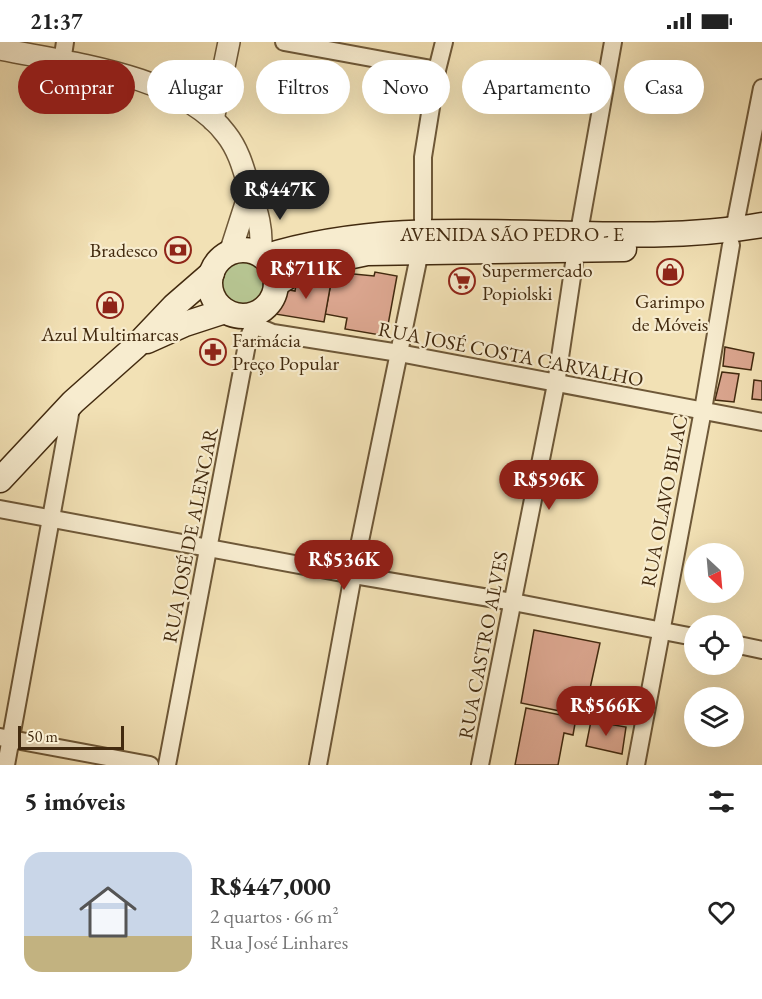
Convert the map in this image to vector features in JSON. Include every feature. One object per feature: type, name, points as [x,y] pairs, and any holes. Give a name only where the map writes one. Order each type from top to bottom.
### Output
[{"type":"main road","name":"AVENIDA SÃO PEDRO - E","points":[[732,238],[762,225]]},
{"type":"main road","name":"AVENIDA SÃO PEDRO - E","points":[[262,256],[351,237],[422,241],[577,241],[671,235],[762,240]]},
{"type":"main road","name":"AVENIDA SÃO PEDRO - E","points":[[276,284],[305,266],[422,241]]},
{"type":"main road","points":[[0,480],[73,402],[136,346],[230,253],[240,250],[262,256],[274,274],[276,284],[270,302],[263,309],[242,317],[185,324],[136,346]]},
{"type":"main road","points":[[212,273],[212,294],[242,317]]},
{"type":"street","points":[[213,120],[229,42]]},
{"type":"street","points":[[284,42],[382,60]]},
{"type":"street","points":[[440,60],[444,42]]},
{"type":"street","name":"RUA CASTRO ALVES","points":[[480,765],[556,384],[577,241],[613,42]]},
{"type":"street","points":[[0,49],[64,52],[157,84],[189,102],[213,120],[236,149],[263,235],[262,256]]},
{"type":"street","name":"RUA OLAVO BILAC","points":[[636,765],[703,410],[732,238],[762,88]]},
{"type":"street","points":[[318,765],[353,575],[422,241],[423,157],[430,114]]},
{"type":"street","points":[[230,253],[251,191]]},
{"type":"street","name":"RUA JOSÉ COSTA CARVALHO","points":[[242,317],[273,333],[399,353],[762,422]]},
{"type":"street","name":"RUA JOSÉ DE ALENCAR","points":[[167,765],[248,339],[242,317]]},
{"type":"street","points":[[6,765],[5,738],[73,402]]},
{"type":"street","points":[[0,509],[353,575],[513,602],[684,636]]},
{"type":"street","points":[[744,646],[762,650]]},
{"type":"street","points":[[5,738],[150,765]]},
{"type":"green space","points":[[243,261],[258,268],[265,283],[258,298],[243,305],[228,298],[221,283],[228,268]]},
{"type":"building","points":[[333,272],[374,276],[375,272],[397,276],[386,336],[345,329],[347,318],[325,314]]},
{"type":"building","points":[[322,275],[332,277],[324,322],[275,314],[280,288],[295,291],[296,285],[304,286],[304,281],[313,283],[314,278],[321,280]]},
{"type":"building","points":[[725,347],[754,353],[751,370],[723,366]]},
{"type":"building","points":[[722,372],[739,374],[734,402],[715,400]]},
{"type":"building","points":[[754,380],[762,381],[762,400],[752,399]]},
{"type":"building","points":[[534,630],[600,643],[584,716],[521,703]]},
{"type":"building","points":[[526,708],[576,718],[573,735],[564,733],[558,765],[515,765]]},
{"type":"building","points":[[591,721],[626,727],[622,754],[586,746]]},
{"type":"place","name":"Bradesco","points":[[178,250]]},
{"type":"place","name":"Garimpo de Móveis","points":[[670,272]]},
{"type":"place","name":"Supermercado Popiolski","points":[[462,281]]},
{"type":"place","name":"Azul Multimarcas","points":[[110,305]]},
{"type":"place","name":"Farmácia Preço Popular","points":[[213,352]]}]
